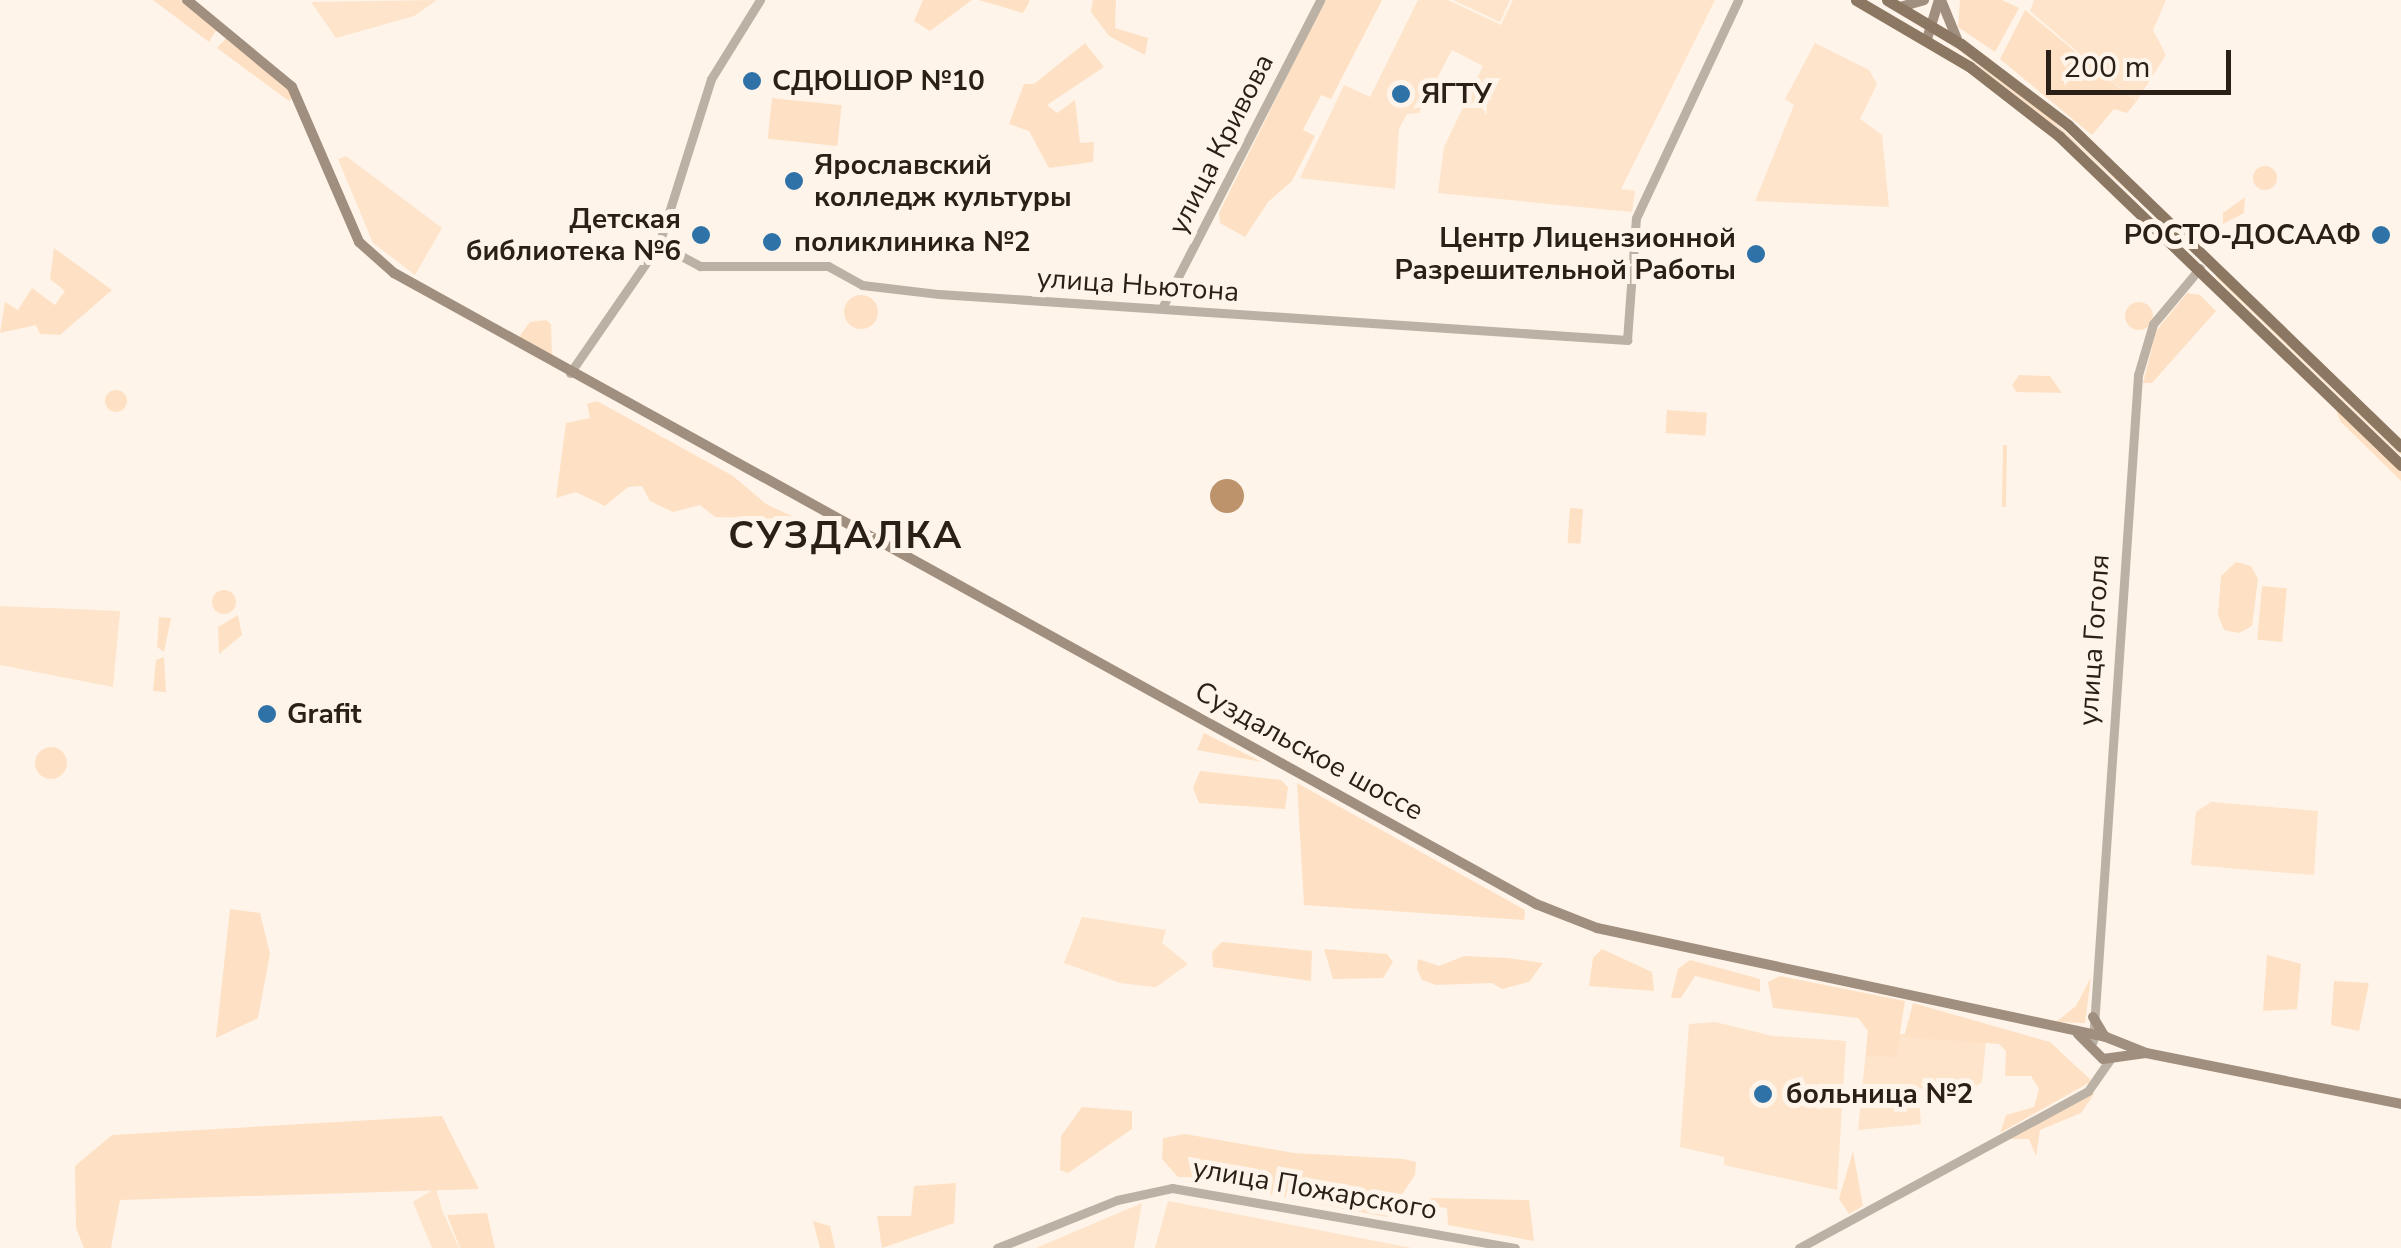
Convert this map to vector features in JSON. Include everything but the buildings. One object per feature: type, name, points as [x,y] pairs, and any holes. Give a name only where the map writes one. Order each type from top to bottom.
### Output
[{"type":"main road","name":"Суздальское шоссе","points":[[187,0],[275,68],[311,127],[350,224],[374,259],[570,373],[1558,914],[2078,1034]]},
{"type":"main road","points":[[1856,0],[1927,39],[2051,129],[2401,447]]},
{"type":"main road","points":[[1887,0],[1961,44],[2068,125],[2401,465]]},
{"type":"main road","points":[[1900,7],[1924,0]]},
{"type":"main road","points":[[1927,39],[1940,0]]},
{"type":"main road","points":[[1940,0],[1946,24],[1961,44]]},
{"type":"main road","points":[[2092,1017],[2100,1042],[2112,1057]]},
{"type":"main road","points":[[2078,1034],[2146,1053],[2401,1104]]},
{"type":"main road","points":[[2100,1042],[2112,1057]]},
{"type":"main road","points":[[2112,1057],[2146,1053]]},
{"type":"street","points":[[570,373],[658,244],[711,79],[760,0]]},
{"type":"street","name":"улица Кривова","points":[[1162,308],[1320,0]]},
{"type":"street","name":"улица Ньютона","points":[[658,244],[700,266],[828,266],[862,285],[1626,340],[1636,218],[1738,0]]},
{"type":"street","name":"улица Гоголя","points":[[2092,1017],[2138,374],[2153,324],[2204,264]]},
{"type":"street","points":[[2078,1034],[2092,1017]]},
{"type":"street","points":[[2100,1042],[2103,1074]]},
{"type":"street","points":[[1799,1248],[2088,1091],[2112,1057]]},
{"type":"street","name":"улица Пожарского","points":[[997,1248],[1118,1200],[1189,1188],[1515,1248]]},
{"type":"shaded area","points":[[153,0],[182,0],[218,27],[209,42]]},
{"type":"shaded area","points":[[437,0],[414,16],[336,38],[311,2]]},
{"type":"shaded area","points":[[923,0],[972,0],[930,31],[914,21]]},
{"type":"shaded area","points":[[979,0],[1028,0],[1030,1],[1023,13]]},
{"type":"shaded area","points":[[1093,0],[1116,0],[1115,28],[1148,38],[1145,55],[1109,36],[1091,12]]},
{"type":"shaded area","points":[[1325,0],[1382,0],[1331,99],[1321,95],[1303,130],[1315,136],[1292,181],[1268,202],[1245,237],[1220,223],[1219,213]]},
{"type":"shaded area","points":[[1418,0],[1448,0],[1501,25],[1513,0],[1715,0],[1621,189],[1635,191],[1632,212],[1438,193],[1444,147],[1483,66],[1452,50],[1419,113],[1407,114],[1399,129],[1395,189],[1300,178],[1344,85],[1370,97]]},
{"type":"shaded area","points":[[1453,0],[1510,0],[1500,22]]},
{"type":"shaded area","points":[[1960,0],[2002,0],[2019,8],[1995,52],[1958,27]]},
{"type":"shaded area","points":[[2034,0],[2166,0],[2153,30],[2166,55],[2136,102],[2030,11]]},
{"type":"shaded area","points":[[2025,10],[2136,102],[2127,113],[2114,109],[2092,135],[2000,59]]},
{"type":"shaded area","points":[[228,36],[276,73],[295,96],[289,101],[217,48]]},
{"type":"shaded area","points":[[1942,38],[2048,116],[2192,250],[2062,131]]},
{"type":"shaded area","points":[[1085,43],[1104,67],[1047,105],[1057,113],[1075,100],[1080,143],[1094,142],[1093,162],[1049,168],[1029,131],[1009,124],[1024,84],[1034,84]]},
{"type":"shaded area","points":[[1815,43],[1869,70],[1877,84],[1860,119],[1882,135],[1889,207],[1755,201],[1794,105],[1785,99]]},
{"type":"shaded area","points":[[772,98],[842,105],[837,146],[768,139]]},
{"type":"shaded area","points":[[346,156],[442,228],[415,275],[373,243],[338,159]]},
{"type":"shaded area","points":[[2265,166],[2277,178],[2265,190],[2253,178]]},
{"type":"shaded area","points":[[2245,197],[2244,213],[2223,224],[2223,213]]},
{"type":"shaded area","points":[[54,248],[112,290],[60,335],[40,334],[36,325],[0,333],[5,302],[18,310],[32,288],[55,305],[65,291],[50,279]]},
{"type":"shaded area","points":[[2215,276],[2401,452],[2400,455]]},
{"type":"shaded area","points":[[2187,293],[2200,295],[2216,311],[2152,383],[2143,383],[2156,331]]},
{"type":"shaded area","points":[[861,295],[873,300],[878,312],[873,324],[861,329],[849,324],[844,312],[849,300]]},
{"type":"shaded area","points":[[2139,302],[2149,306],[2153,316],[2149,326],[2139,330],[2129,326],[2125,316],[2129,306]]},
{"type":"shaded area","points":[[546,320],[551,324],[552,357],[519,337],[530,322]]},
{"type":"shaded area","points":[[2019,375],[2050,376],[2062,393],[2016,392],[2012,385]]},
{"type":"shaded area","points":[[116,390],[124,393],[124,409],[116,412],[108,409],[105,401],[108,393]]},
{"type":"shaded area","points":[[597,401],[733,476],[766,504],[798,519],[715,517],[700,505],[673,512],[650,501],[642,486],[628,487],[605,506],[576,492],[556,498],[566,423],[590,418],[587,404]]},
{"type":"shaded area","points":[[2335,407],[2401,472],[2401,481],[2340,421]]},
{"type":"shaded area","points":[[1667,410],[1707,413],[1705,436],[1665,433]]},
{"type":"shaded area","points":[[2003,445],[2007,445],[2006,507],[2002,507]]},
{"type":"shaded area","points":[[1227,479],[1239,484],[1244,496],[1239,508],[1227,513],[1215,508],[1210,496],[1215,484]]},
{"type":"shaded area","points":[[1570,508],[1583,509],[1581,544],[1568,543]]},
{"type":"shaded area","points":[[2236,562],[2251,566],[2258,579],[2252,626],[2239,633],[2224,630],[2218,615],[2221,576]]},
{"type":"shaded area","points":[[2262,586],[2287,588],[2282,642],[2257,640]]},
{"type":"shaded area","points":[[224,590],[233,593],[233,611],[224,614],[215,611],[212,602],[215,593]]},
{"type":"shaded area","points":[[0,606],[120,611],[113,687],[0,665]]},
{"type":"shaded area","points":[[238,615],[242,635],[219,654],[218,627]]},
{"type":"shaded area","points":[[159,617],[171,618],[164,652],[157,647]]},
{"type":"shaded area","points":[[164,657],[166,692],[153,691],[156,660]]},
{"type":"shaded area","points":[[1204,733],[1262,762],[1197,750]]},
{"type":"shaded area","points":[[51,747],[62,752],[67,763],[62,774],[51,779],[40,774],[35,763],[40,752]]},
{"type":"shaded area","points":[[1200,771],[1281,780],[1288,787],[1285,809],[1199,803],[1193,788]]},
{"type":"shaded area","points":[[1297,783],[1525,910],[1524,920],[1304,905]]},
{"type":"shaded area","points":[[2211,802],[2318,811],[2314,875],[2191,865],[2196,812]]},
{"type":"shaded area","points":[[230,909],[260,913],[270,954],[258,1018],[216,1038]]},
{"type":"shaded area","points":[[1082,917],[1166,930],[1162,943],[1188,964],[1156,987],[1120,983],[1064,963]]},
{"type":"shaded area","points":[[1222,942],[1312,951],[1311,981],[1213,967],[1212,952]]},
{"type":"shaded area","points":[[1324,949],[1387,954],[1393,962],[1383,978],[1333,979]]},
{"type":"shaded area","points":[[1602,949],[1652,972],[1654,991],[1589,986],[1593,958]]},
{"type":"shaded area","points":[[2267,955],[2301,964],[2297,1009],[2263,1011]]},
{"type":"shaded area","points":[[1464,956],[1543,963],[1529,982],[1502,989],[1492,983],[1436,985],[1422,980],[1417,969],[1418,959],[1439,966]]},
{"type":"shaded area","points":[[1690,960],[1760,979],[1760,992],[1695,976],[1681,998],[1671,998],[1678,969]]},
{"type":"shaded area","points":[[1780,976],[1905,1001],[1896,1057],[1866,1056],[1868,1031],[1858,1018],[1773,1008],[1768,982]]},
{"type":"shaded area","points":[[2091,977],[2085,1023],[2056,1022],[2076,1006]]},
{"type":"shaded area","points":[[2334,981],[2369,983],[2359,1031],[2331,1025]]},
{"type":"shaded area","points":[[1913,1003],[2050,1042],[2092,1081],[2000,1133],[2006,1115],[2034,1107],[2039,1089],[2031,1076],[2005,1076],[2006,1051],[1999,1044],[1904,1037]]},
{"type":"shaded area","name":"больница №2","points":[[1715,1022],[1773,1036],[1846,1041],[1837,1190],[1724,1165],[1724,1157],[1680,1147],[1689,1024]]},
{"type":"shaded area","points":[[1868,1031],[1986,1041],[1982,1082],[1960,1096],[1918,1088],[1921,1124],[1858,1130]]},
{"type":"shaded area","points":[[2095,1093],[2081,1113],[2040,1130],[2036,1156],[2029,1139],[2007,1139]]},
{"type":"shaded area","points":[[1082,1107],[1132,1111],[1132,1129],[1068,1173],[1060,1170],[1061,1136]]},
{"type":"shaded area","points":[[442,1116],[479,1189],[120,1200],[111,1248],[84,1248],[76,1228],[75,1166],[112,1135]]},
{"type":"shaded area","points":[[1185,1134],[1294,1153],[1404,1159],[1416,1162],[1415,1175],[1387,1217],[1271,1195],[1264,1185],[1240,1178],[1178,1177],[1162,1159],[1163,1138]]},
{"type":"shaded area","points":[[1853,1151],[1863,1206],[1849,1214],[1839,1199]]},
{"type":"shaded area","points":[[956,1183],[954,1223],[882,1248],[877,1216],[911,1216],[914,1186]]},
{"type":"shaded area","points":[[436,1188],[459,1248],[432,1248],[413,1202]]},
{"type":"shaded area","points":[[1430,1198],[1529,1200],[1534,1241],[1448,1225],[1447,1208],[1430,1206]]},
{"type":"shaded area","points":[[1168,1201],[1412,1248],[1155,1248]]},
{"type":"shaded area","points":[[1142,1203],[1134,1248],[1036,1248]]},
{"type":"shaded area","points":[[487,1213],[495,1248],[460,1248],[447,1215]]},
{"type":"shaded area","points":[[813,1221],[830,1226],[835,1248],[820,1248]]},
{"type":"place","name":"СДЮШОР №10","points":[[752,81]]},
{"type":"place","name":"ЯГТУ","points":[[1401,94]]},
{"type":"place","name":"Ярославский колледж культуры","points":[[794,181]]},
{"type":"place","name":"Детская библиотека №6","points":[[701,235]]},
{"type":"place","name":"РОСТО-ДОСААФ","points":[[2381,235]]},
{"type":"place","name":"поликлиника №2","points":[[772,242]]},
{"type":"place","name":"Центр Лицензионной Разрешительной Работы","points":[[1756,254]]},
{"type":"place","name":"Grafit","points":[[267,714]]},
{"type":"place","name":"больница №2","points":[[1763,1094]]},
{"type":"district","name":"СУЗДАЛКА","points":[[846,536]]}]
